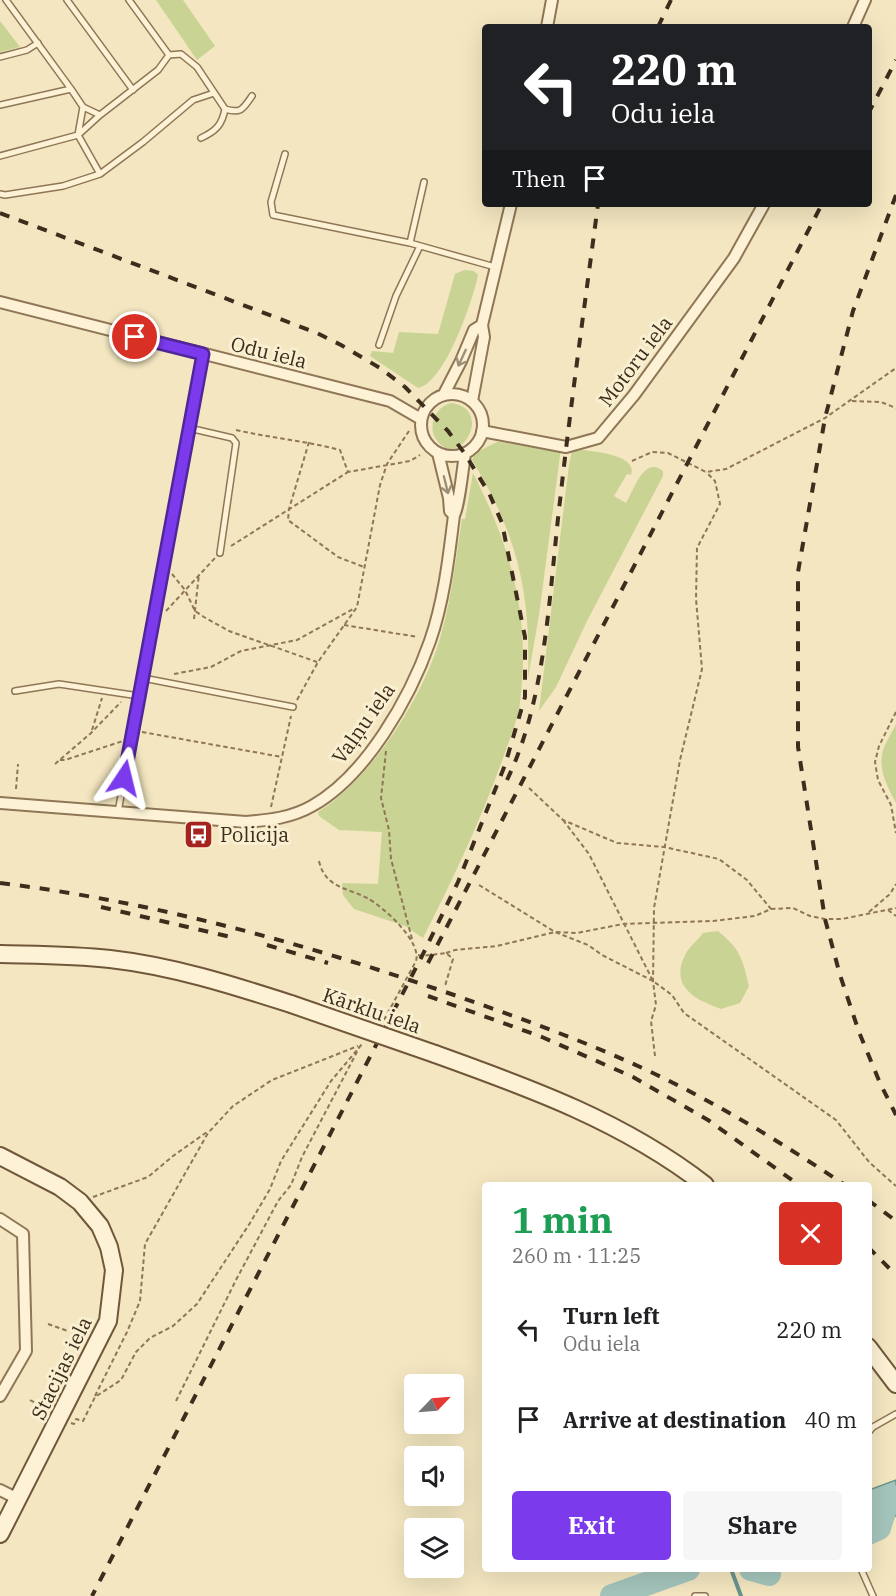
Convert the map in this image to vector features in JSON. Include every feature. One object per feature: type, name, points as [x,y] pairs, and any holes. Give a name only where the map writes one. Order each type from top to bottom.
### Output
[{"type":"street","points":[[548,24],[552,0]]},
{"type":"street","points":[[854,24],[865,0]]},
{"type":"street","points":[[472,401],[484,337],[482,325],[510,207]]},
{"type":"street","name":"Motoru iela","points":[[482,431],[566,447],[598,438],[634,395],[734,258],[762,207]]},
{"type":"street","name":"Odu iela","points":[[0,302],[390,401],[420,419]]},
{"type":"street","points":[[444,394],[474,330],[482,325]]},
{"type":"street","points":[[454,393],[472,401],[479,410],[483,420],[482,431],[473,448],[465,453],[447,456],[438,453],[424,439],[420,419],[430,402],[444,394],[454,393]]},
{"type":"street","points":[[438,453],[450,511],[454,515]]},
{"type":"street","name":"Vaļņu iela","points":[[0,803],[246,822],[274,820],[293,815],[325,798],[346,780],[386,730],[409,691],[430,640],[448,558],[454,515],[458,510],[460,476],[465,453]]},
{"type":"street","name":"Kārklu iela","points":[[0,954],[109,959],[157,967],[219,981],[291,1004],[509,1080],[582,1110],[638,1141],[700,1182]]},
{"type":"street","name":"Stacijas iela","points":[[0,1156],[60,1187],[80,1202],[100,1226],[109,1247],[114,1270],[108,1321],[0,1534]]},
{"type":"street","points":[[0,1219],[23,1234],[26,1351],[0,1396]]},
{"type":"street","points":[[872,1352],[896,1384]]},
{"type":"street","points":[[0,1490],[18,1499]]},
{"type":"lane","points":[[6,0],[83,107],[100,115]]},
{"type":"lane","points":[[67,0],[133,90]]},
{"type":"lane","points":[[129,0],[169,55]]},
{"type":"lane","points":[[0,57],[27,50],[38,43]]},
{"type":"lane","points":[[0,156],[78,135],[158,70],[169,55],[181,54],[197,68],[225,109],[234,112],[244,108],[252,96]]},
{"type":"lane","points":[[0,105],[71,88]]},
{"type":"lane","points":[[0,194],[63,186],[100,174],[143,142],[192,100],[213,93]]},
{"type":"lane","points":[[83,107],[78,135],[100,174]]},
{"type":"lane","points":[[201,138],[213,132],[222,123],[225,109]]},
{"type":"lane","points":[[285,153],[271,202],[273,215],[410,243],[497,267]]},
{"type":"lane","points":[[410,243],[424,182]]},
{"type":"lane","points":[[379,345],[396,296],[420,246]]},
{"type":"lane","points":[[118,812],[203,354]]},
{"type":"lane","points":[[189,428],[232,438],[236,443],[220,553]]},
{"type":"lane","points":[[142,678],[293,707]]},
{"type":"lane","points":[[15,691],[59,684],[139,696]]},
{"type":"lane","points":[[872,1428],[896,1414]]},
{"type":"lane","points":[[862,1572],[873,1596]]},
{"type":"lane","points":[[695,1596],[705,1596]]},
{"type":"path","points":[[706,472],[726,469],[825,418],[896,368]]},
{"type":"path","points":[[850,400],[881,402],[896,408]]},
{"type":"path","points":[[232,438],[236,430],[272,438],[309,442],[340,450],[348,472]]},
{"type":"path","points":[[272,807],[293,707],[318,662],[357,607],[380,484],[387,464],[409,431]]},
{"type":"path","points":[[309,442],[289,509],[288,520],[338,557],[365,568]]},
{"type":"path","points":[[632,461],[652,452],[668,453],[706,472],[715,482],[720,504],[697,548],[696,599],[702,669],[681,760],[654,908],[653,981],[656,1005],[651,1021],[655,1056]]},
{"type":"path","points":[[153,626],[220,553],[348,472],[410,461],[420,455]]},
{"type":"path","points":[[164,565],[185,590],[195,611],[229,632],[318,662]]},
{"type":"path","points":[[194,619],[199,574]]},
{"type":"path","points":[[158,681],[178,673],[211,667],[241,651],[297,640],[357,607]]},
{"type":"path","points":[[344,625],[419,637]]},
{"type":"path","points":[[91,733],[104,690]]},
{"type":"path","points":[[55,764],[91,733],[130,694]]},
{"type":"path","points":[[896,712],[879,746],[875,762],[878,780],[891,805],[896,832]]},
{"type":"path","points":[[381,1024],[387,1017],[418,955],[391,859],[389,830],[381,798],[386,759],[386,730]]},
{"type":"path","points":[[133,731],[282,757]]},
{"type":"path","points":[[59,760],[131,739]]},
{"type":"path","points":[[16,789],[18,764]]},
{"type":"path","points":[[529,788],[563,820],[589,854],[653,981]]},
{"type":"path","points":[[563,820],[617,843],[664,847],[719,859],[747,880],[771,909]]},
{"type":"path","points":[[319,861],[321,872],[336,885],[345,891],[368,899],[400,926],[413,941]]},
{"type":"path","points":[[869,912],[890,894],[896,884]]},
{"type":"path","points":[[479,885],[555,932],[588,945],[602,955],[653,981],[672,996],[684,1013],[836,1120],[869,1162],[896,1186]]},
{"type":"path","points":[[418,955],[497,946],[555,932],[577,933],[623,924],[713,921],[755,916],[771,909],[793,908],[810,916],[842,919],[896,908]]},
{"type":"path","points":[[888,910],[896,916]]},
{"type":"path","points":[[445,986],[453,959],[446,953]]},
{"type":"path","points":[[95,1397],[121,1380],[136,1352],[150,1338],[173,1326],[197,1304],[270,1189],[281,1161],[331,1081],[367,1038]]},
{"type":"path","points":[[76,1419],[83,1422],[140,1301],[145,1244],[212,1129],[233,1106],[272,1080],[360,1045]]},
{"type":"path","points":[[176,1401],[278,1201],[291,1185],[302,1157],[360,1045]]},
{"type":"path","points":[[80,1202],[148,1177],[212,1129]]},
{"type":"path","points":[[48,1324],[68,1331]]},
{"type":"path","points":[[30,1400],[50,1411]]},
{"type":"green space","points":[[156,0],[183,0],[215,46],[197,60]]},
{"type":"green space","points":[[0,21],[20,47],[0,52]]},
{"type":"green space","points":[[464,270],[474,271],[478,275],[470,302],[448,357],[428,383],[418,388],[370,356],[372,351],[393,353],[399,332],[438,334],[455,274]]},
{"type":"green space","points":[[451,403],[464,408],[471,416],[472,426],[469,436],[454,449],[445,447],[436,439],[432,428],[437,412]]},
{"type":"green space","points":[[497,442],[561,448],[539,615],[528,678],[527,618],[518,564],[500,513],[472,460],[475,453]]},
{"type":"green space","points":[[583,450],[614,456],[628,463],[631,475],[627,474],[614,496],[626,503],[640,476],[650,467],[663,471],[663,476],[588,619],[556,687],[539,711],[569,465],[572,451]]},
{"type":"green space","points":[[473,473],[498,528],[515,583],[523,641],[520,702],[513,730],[485,804],[456,871],[423,938],[405,926],[354,909],[343,895],[342,883],[378,884],[382,832],[339,830],[319,816],[318,812],[338,798],[377,757],[424,681],[442,631],[462,519],[465,519]]},
{"type":"green space","points":[[896,724],[896,803],[882,768],[882,753]]},
{"type":"green space","points":[[718,931],[740,955],[749,986],[740,1003],[721,1009],[695,997],[683,984],[680,976],[681,966],[689,949],[703,933]]},
{"type":"water","points":[[896,1480],[896,1516],[886,1521],[872,1519],[872,1489]]},
{"type":"waterway","points":[[872,1531],[879,1528],[887,1502],[896,1497]]},
{"type":"waterway","points":[[612,1596],[680,1572]]},
{"type":"waterway","points":[[732,1572],[741,1596]]},
{"type":"waterway","points":[[762,1572],[769,1574]]},
{"type":"railway","points":[[659,24],[671,0]]},
{"type":"railway","points":[[872,106],[896,60]]},
{"type":"railway","points":[[896,195],[853,311],[825,418],[798,572],[798,747],[825,919],[859,1032],[896,1115]]},
{"type":"railway","points":[[507,780],[531,714],[544,644],[598,207]]},
{"type":"railway","points":[[428,963],[820,207]]},
{"type":"railway","points":[[0,213],[317,333],[380,368],[405,387],[448,431],[489,493],[502,523],[525,637],[525,697],[505,765],[458,882],[92,1596]]},
{"type":"railway","points":[[0,883],[116,901],[230,927],[398,976],[505,1013],[607,1052],[681,1087],[753,1127],[840,1182]]},
{"type":"railway","points":[[101,907],[235,938]]},
{"type":"railway","points":[[267,945],[328,963]]},
{"type":"railway","points":[[428,996],[542,1037],[633,1077],[708,1120],[795,1182]]},
{"type":"railway","points":[[872,1203],[896,1221]]},
{"type":"railway","points":[[872,1251],[896,1275]]},
{"type":"place","name":"Policija","points":[[199,834]]},
{"type":"route","points":[[124,778],[203,354],[135,337]]}]
